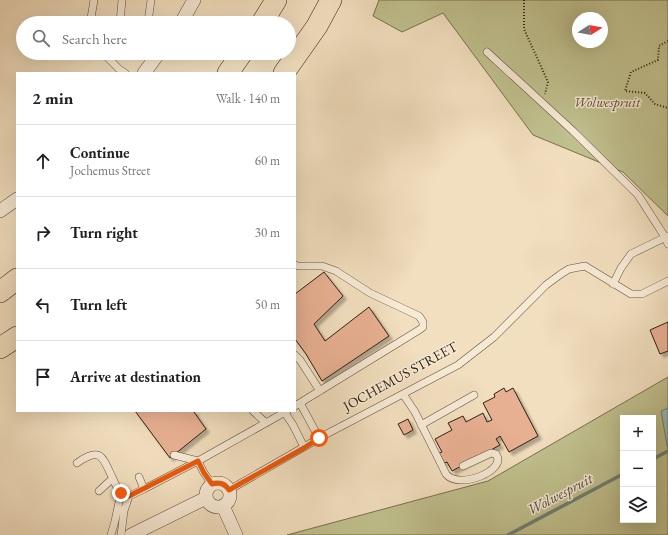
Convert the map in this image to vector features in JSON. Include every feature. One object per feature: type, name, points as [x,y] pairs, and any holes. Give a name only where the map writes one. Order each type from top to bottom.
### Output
[{"type":"main road","points":[[266,16],[276,0]]},
{"type":"main road","points":[[296,56],[317,26],[331,0]]},
{"type":"main road","points":[[229,72],[237,60]]},
{"type":"main road","points":[[285,72],[293,60]]},
{"type":"main road","points":[[0,292],[16,280]]},
{"type":"main road","points":[[0,348],[16,338]]},
{"type":"street","points":[[185,16],[194,0]]},
{"type":"street","points":[[145,72],[154,60]]},
{"type":"street","points":[[0,211],[16,200]]},
{"type":"street","points":[[212,484],[224,484],[227,486],[230,497],[223,506],[215,507],[208,502],[206,498],[207,490],[212,484]]},
{"type":"street","points":[[131,535],[206,498]]},
{"type":"street","points":[[223,506],[236,535]]},
{"type":"lane","points":[[91,16],[94,0]]},
{"type":"lane","points":[[121,16],[122,0]]},
{"type":"lane","points":[[149,16],[151,0]]},
{"type":"lane","points":[[487,52],[573,131],[638,195],[667,239],[631,254],[621,268],[613,284]]},
{"type":"lane","points":[[110,60],[124,72]]},
{"type":"lane","points":[[296,265],[322,266],[336,271],[370,293],[419,316],[423,322],[423,327],[419,330],[297,404],[319,438]]},
{"type":"lane","name":"JOCHEMUS STREET","points":[[229,490],[319,438],[458,364],[494,337],[546,285],[569,269],[585,266],[631,294],[642,294],[668,282]]},
{"type":"lane","points":[[296,356],[320,391]]},
{"type":"lane","points":[[403,394],[415,412],[446,474],[451,479],[461,480],[479,477],[491,471],[498,464],[498,458],[496,454],[491,453],[463,466]]},
{"type":"lane","points":[[421,425],[474,395]]},
{"type":"lane","points":[[254,412],[266,423]]},
{"type":"lane","points":[[77,462],[90,455],[102,457],[107,464],[112,479],[121,493],[129,496],[198,461],[286,412],[304,448]]},
{"type":"lane","points":[[174,454],[198,461],[212,484]]},
{"type":"lane","points":[[139,477],[144,489]]},
{"type":"lane","points":[[99,491],[112,479]]},
{"type":"lane","points":[[111,535],[116,521],[121,493]]},
{"type":"lane","points":[[121,535],[124,511],[129,496]]},
{"type":"path","points":[[524,0],[524,29],[548,82],[543,103]]},
{"type":"path","points":[[668,41],[659,46],[658,60],[631,72],[625,91],[645,93],[655,104],[668,108]]},
{"type":"green space","name":"Wolwespruit","points":[[379,0],[668,0],[668,216],[623,172],[533,135],[443,13],[402,32],[373,16]]},
{"type":"green space","name":"Wolwespruit","points":[[668,377],[668,535],[287,535],[488,481]]},
{"type":"water","points":[[668,408],[668,451],[661,411]]},
{"type":"building","points":[[324,272],[343,296],[314,324],[325,341],[369,307],[389,336],[322,381],[296,340],[296,293]]},
{"type":"building","points":[[668,322],[668,351],[660,354],[650,330]]},
{"type":"building","points":[[504,388],[506,392],[513,388],[538,436],[509,452],[500,436],[496,439],[500,445],[452,471],[447,462],[444,463],[439,453],[442,452],[435,439],[452,430],[448,423],[463,416],[466,422],[483,413],[487,422],[492,420],[483,403],[495,397],[494,394]]},
{"type":"building","points":[[136,412],[194,412],[206,429],[170,458]]},
{"type":"building","points":[[408,419],[413,430],[404,435],[398,424]]},
{"type":"waterway","name":"Wolwespruit","points":[[656,457],[668,451]]},
{"type":"waterway","name":"Wolwespruit","points":[[508,535],[620,476]]},
{"type":"route","points":[[121,493],[129,496],[198,461],[212,484],[224,484],[229,490],[319,438]]}]
